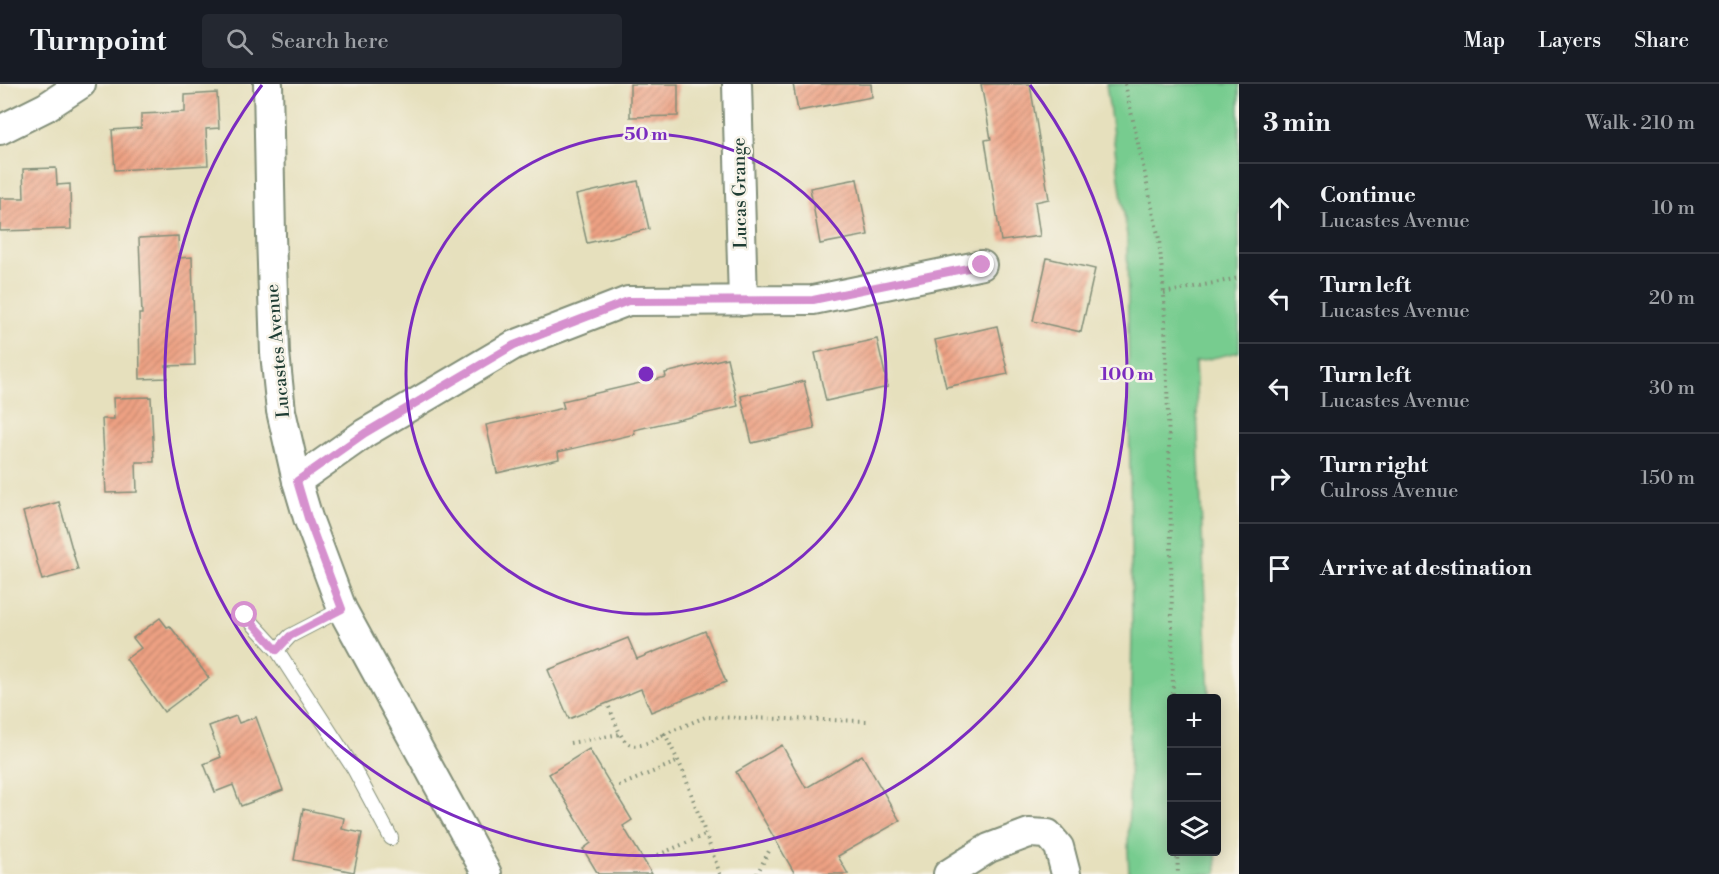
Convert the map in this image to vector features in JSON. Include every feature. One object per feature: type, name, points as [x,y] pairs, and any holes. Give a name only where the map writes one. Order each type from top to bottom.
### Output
[{"type":"street","points":[[0,130],[46,107],[81,84]]},
{"type":"street","name":"Lucastes Avenue","points":[[268,84],[275,353],[281,411],[297,481],[308,518],[342,609],[487,874]]},
{"type":"street","name":"Lucas Grange","points":[[737,84],[743,301]]},
{"type":"street","points":[[297,481],[365,433],[514,345],[628,301],[813,300],[982,265]]},
{"type":"street","points":[[948,874],[989,848],[1029,832],[1048,834],[1059,847],[1066,874]]},
{"type":"lane","points":[[277,650],[290,636],[342,609]]},
{"type":"lane","points":[[245,615],[277,650],[354,769],[391,838]]},
{"type":"path","points":[[1125,84],[1159,239],[1164,293],[1170,475],[1173,694]]},
{"type":"path","points":[[1164,293],[1239,278]]},
{"type":"path","points":[[609,707],[620,734],[627,744],[635,747],[646,745],[705,717],[867,721]]},
{"type":"path","points":[[570,743],[620,734]]},
{"type":"path","points":[[665,734],[707,834],[720,874]]},
{"type":"path","points":[[619,786],[678,761]]},
{"type":"path","points":[[658,855],[707,834]]},
{"type":"path","points":[[757,874],[769,851]]},
{"type":"path","points":[[1177,856],[1178,874]]},
{"type":"green space","points":[[1106,84],[1239,84],[1239,352],[1195,362],[1209,694],[1167,694],[1167,856],[1216,856],[1217,874],[1129,874],[1132,630],[1127,236]]},
{"type":"building","points":[[630,84],[678,84],[678,116],[630,117]]},
{"type":"building","points":[[793,84],[871,84],[872,97],[798,111]]},
{"type":"building","points":[[981,84],[1030,84],[1049,199],[1035,202],[1040,236],[1001,241],[985,140],[991,139]]},
{"type":"building","points":[[217,93],[219,128],[206,129],[208,165],[115,170],[112,130],[141,128],[141,114],[185,112],[185,95]]},
{"type":"building","points":[[56,168],[57,185],[70,184],[71,229],[0,231],[0,198],[24,198],[23,169]]},
{"type":"building","points":[[857,179],[868,235],[820,244],[810,188]]},
{"type":"building","points":[[638,181],[649,229],[587,243],[576,195]]},
{"type":"building","points":[[178,236],[179,258],[192,257],[195,365],[166,366],[167,378],[140,379],[139,314],[142,314],[139,238]]},
{"type":"building","points":[[1047,258],[1095,269],[1081,332],[1033,321]]},
{"type":"building","points":[[997,326],[1008,374],[946,387],[935,340]]},
{"type":"building","points":[[877,339],[888,387],[826,401],[815,353]]},
{"type":"building","points":[[727,358],[738,406],[634,430],[635,434],[558,452],[559,459],[497,473],[486,425],[564,408],[562,401],[666,377],[665,373]]},
{"type":"building","points":[[804,381],[815,429],[752,443],[741,396]]},
{"type":"building","points":[[151,397],[154,462],[136,462],[137,492],[106,493],[102,419],[114,419],[113,398]]},
{"type":"building","points":[[59,502],[78,570],[42,580],[23,512]]},
{"type":"building","points":[[160,618],[167,627],[170,626],[209,678],[164,712],[126,659],[141,648],[133,638]]},
{"type":"building","points":[[705,631],[726,682],[651,712],[641,689],[569,719],[548,670],[628,638],[637,659]]},
{"type":"building","points":[[236,716],[239,723],[256,717],[283,790],[241,806],[233,785],[215,792],[204,764],[221,757],[209,726]]},
{"type":"building","points":[[782,745],[806,788],[862,755],[900,821],[838,856],[848,874],[795,874],[736,772]]},
{"type":"building","points":[[589,749],[632,820],[623,826],[652,874],[598,874],[583,849],[591,843],[549,774]]},
{"type":"building","points":[[303,809],[344,818],[342,829],[362,833],[354,872],[294,860]]},
{"type":"route","points":[[245,615],[277,650],[290,636],[342,609],[308,518],[297,481],[365,433],[514,345],[628,301],[813,300],[982,265]]}]
